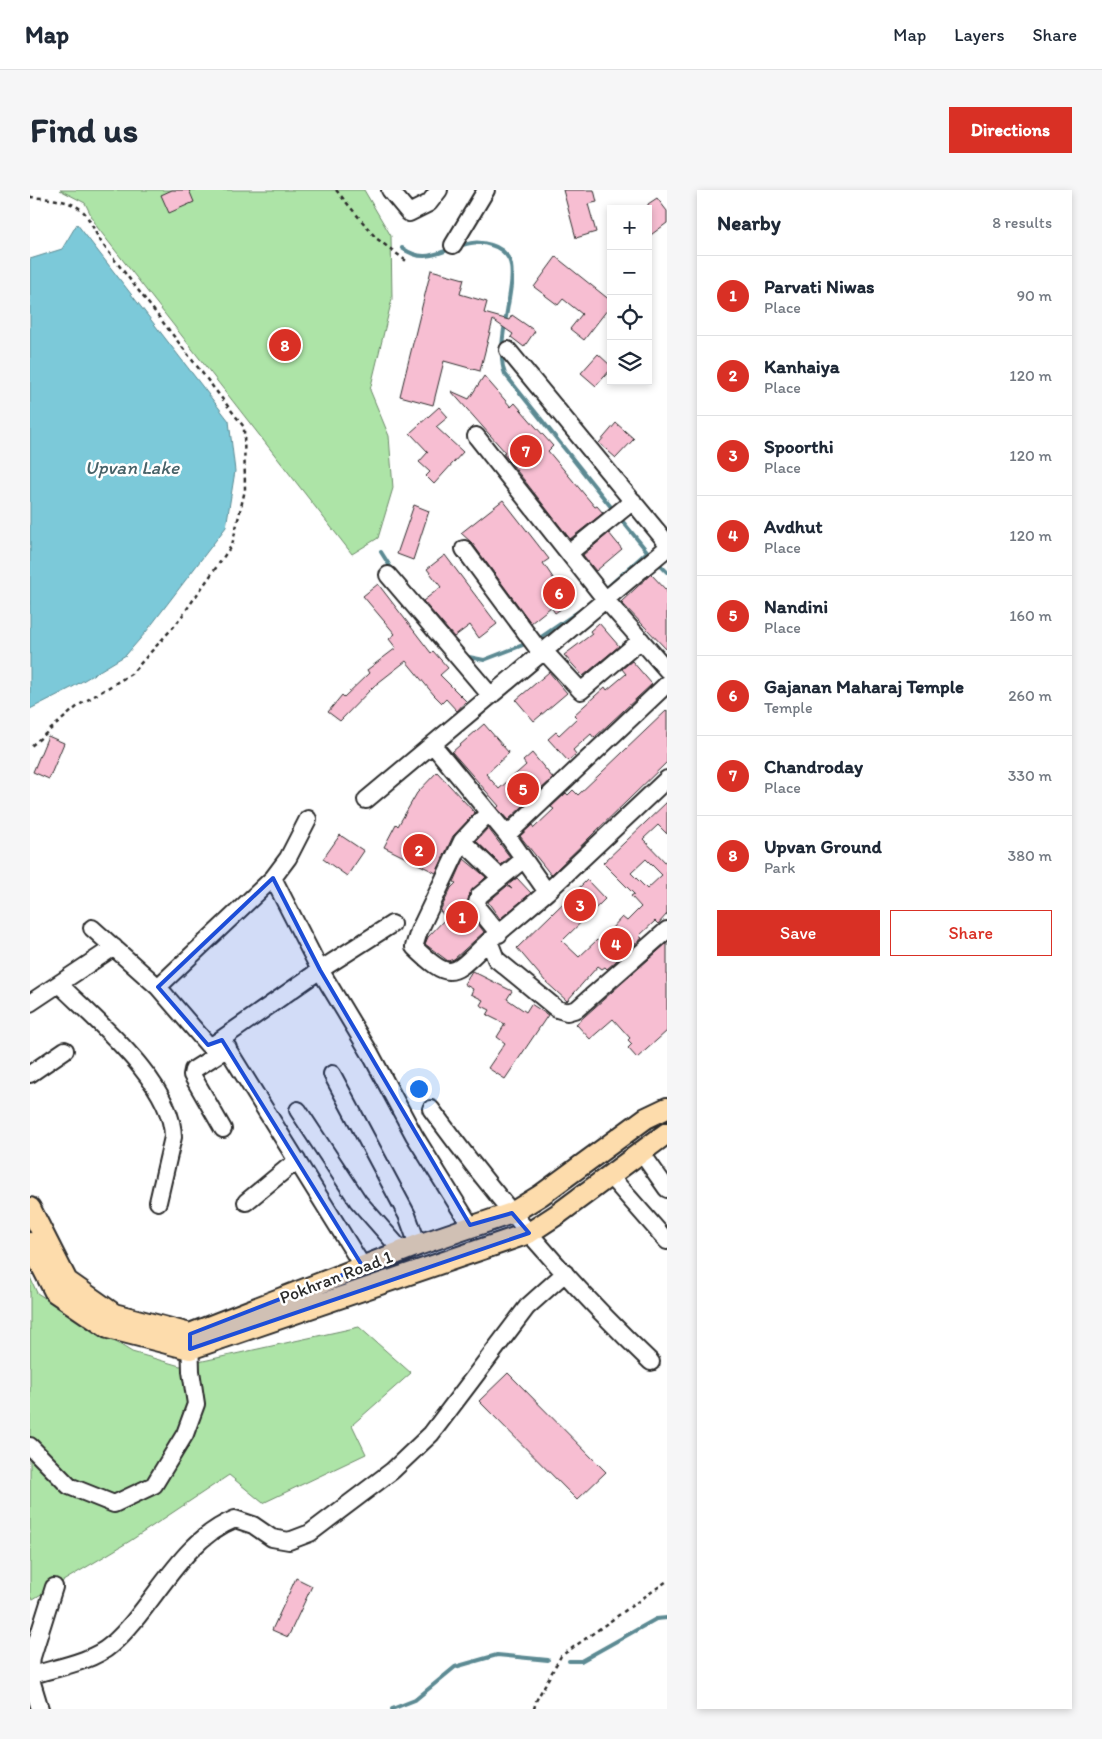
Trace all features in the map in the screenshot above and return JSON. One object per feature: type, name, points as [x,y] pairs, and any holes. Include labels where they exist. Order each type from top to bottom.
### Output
[{"type":"main road","name":"Pokhran Road 1","points":[[190,1341],[410,1248],[470,1225],[512,1213],[541,1195],[646,1118],[667,1108]]},
{"type":"main road","name":"Pokhran Road 1","points":[[190,1341],[529,1233],[558,1214],[667,1133]]},
{"type":"main road","points":[[30,1208],[67,1281],[114,1314],[190,1341]]},
{"type":"main road","points":[[30,1243],[55,1292],[108,1328],[190,1341]]},
{"type":"street","points":[[390,190],[409,213],[429,203],[439,190]]},
{"type":"street","points":[[452,245],[486,190]]},
{"type":"street","points":[[508,350],[667,543]]},
{"type":"street","points":[[476,436],[605,600],[665,665]]},
{"type":"street","points":[[569,553],[633,502]]},
{"type":"street","points":[[366,800],[667,548]]},
{"type":"street","points":[[464,549],[543,652],[581,691],[641,640]]},
{"type":"street","points":[[388,575],[491,696]]},
{"type":"street","points":[[507,835],[667,684]]},
{"type":"street","points":[[433,745],[507,835],[547,892]]},
{"type":"street","points":[[488,813],[462,841],[419,931],[414,947],[434,966],[447,973],[455,972],[547,892],[667,779]]},
{"type":"street","points":[[158,987],[274,878],[288,858],[308,819]]},
{"type":"street","points":[[462,841],[501,878]]},
{"type":"street","points":[[524,859],[479,896],[476,906],[494,938],[496,960],[557,1009],[567,1012],[577,1009],[667,930]]},
{"type":"street","points":[[274,878],[320,970],[370,1053],[414,1135],[470,1225]]},
{"type":"street","points":[[223,1128],[192,1075],[193,1070],[320,970],[392,924]]},
{"type":"street","points":[[92,928],[158,987],[208,1045],[225,1044]]},
{"type":"street","points":[[30,1003],[114,947]]},
{"type":"street","points":[[59,984],[134,1058],[152,1082],[167,1110],[173,1128],[173,1137],[158,1202]]},
{"type":"street","points":[[225,1044],[363,1267]]},
{"type":"street","points":[[30,1074],[64,1050]]},
{"type":"street","points":[[332,1074],[407,1215],[410,1248]]},
{"type":"street","points":[[431,1108],[470,1163],[529,1233],[564,1273],[651,1362]]},
{"type":"street","points":[[298,1110],[358,1201],[410,1248]]},
{"type":"street","points":[[641,1152],[667,1189]]},
{"type":"street","points":[[246,1202],[297,1160]]},
{"type":"street","points":[[610,1176],[667,1241]]},
{"type":"street","points":[[30,1676],[95,1656],[111,1646],[128,1629],[170,1573],[220,1525],[236,1519],[253,1525],[272,1538],[289,1541],[310,1533],[392,1471],[431,1434],[527,1307],[564,1273]]},
{"type":"street","points":[[30,1446],[69,1486],[114,1504],[154,1486],[184,1434],[196,1404],[190,1341]]},
{"type":"street","points":[[40,1709],[30,1676],[32,1657],[54,1587]]},
{"type":"path","points":[[336,190],[376,238],[409,263]]},
{"type":"path","points":[[30,197],[74,204],[88,216],[94,233],[244,428],[245,490],[232,545],[177,622],[132,674],[79,705],[30,747]]},
{"type":"path","points":[[534,1709],[536,1701],[561,1656],[667,1582]]},
{"type":"highlighted area","points":[[273,878],[320,970],[470,1225],[512,1213],[529,1233],[190,1349],[190,1334],[363,1267],[222,1040],[208,1045],[158,987]]},
{"type":"green space","points":[[60,190],[364,190],[391,236],[392,299],[370,390],[389,436],[393,488],[378,538],[352,554],[97,227],[85,203]]},
{"type":"green space","points":[[30,1277],[37,1293],[132,1352],[180,1366],[359,1327],[411,1373],[352,1425],[366,1454],[263,1503],[229,1475],[130,1541],[33,1599],[30,1597]]},
{"type":"water","name":"Upvan Lake","points":[[77,224],[229,421],[235,471],[226,527],[146,632],[126,655],[71,688],[30,709],[30,259],[62,249]]},
{"type":"building","points":[[172,190],[189,190],[194,202],[169,213],[161,195]]},
{"type":"building","points":[[563,190],[594,190],[597,202],[588,204],[596,232],[576,238]]},
{"type":"building","points":[[657,198],[667,211],[667,223],[652,234],[652,205],[648,204]]},
{"type":"building","points":[[556,257],[607,298],[607,310],[584,340],[570,329],[582,314],[563,299],[558,305],[534,287]]},
{"type":"building","points":[[431,270],[464,279],[460,294],[487,302],[484,313],[509,320],[512,315],[535,331],[524,347],[511,337],[513,334],[493,320],[480,371],[444,361],[433,405],[400,396]]},
{"type":"building","points":[[598,354],[607,362],[607,374],[596,386],[581,373]]},
{"type":"building","points":[[484,376],[511,407],[515,403],[553,446],[548,451],[595,507],[597,506],[603,513],[570,539],[503,453],[505,452],[451,391],[469,399]]},
{"type":"building","points":[[439,407],[448,417],[436,427],[463,452],[434,484],[426,476],[430,472],[419,462],[428,452],[410,433]]},
{"type":"building","points":[[616,423],[634,439],[616,458],[599,443]]},
{"type":"building","points":[[503,500],[549,559],[543,563],[570,603],[555,613],[551,607],[531,623],[472,543],[461,533]]},
{"type":"building","points":[[414,505],[429,511],[413,560],[397,554]]},
{"type":"building","points":[[609,533],[622,549],[596,571],[583,555]]},
{"type":"building","points":[[445,555],[497,624],[479,638],[470,625],[454,637],[423,601],[441,587],[427,569]]},
{"type":"building","points":[[651,574],[667,591],[667,650],[621,602]]},
{"type":"building","points":[[378,584],[431,653],[433,651],[448,668],[440,675],[466,701],[457,711],[446,699],[442,703],[406,661],[374,686],[340,721],[328,712],[342,695],[344,697],[369,673],[367,670],[396,648],[389,639],[395,634],[363,596]]},
{"type":"building","points":[[599,623],[619,646],[583,676],[564,655],[592,634],[590,631]]},
{"type":"building","points":[[632,661],[652,684],[594,738],[591,734],[573,750],[576,754],[568,761],[548,739],[556,732],[559,735],[577,718],[574,715],[605,687],[607,690],[626,674],[622,669]]},
{"type":"building","points":[[549,672],[567,693],[534,721],[516,700]]},
{"type":"building","points":[[667,710],[667,762],[551,875],[520,836],[532,825],[534,828],[554,809],[551,807],[566,793],[568,795],[573,790],[578,795]]},
{"type":"building","points":[[484,724],[509,753],[486,774],[499,789],[526,765],[523,761],[532,753],[553,778],[508,820],[497,808],[499,806],[452,752]]},
{"type":"building","points":[[48,736],[64,743],[49,779],[33,772]]},
{"type":"building","points":[[437,772],[475,813],[453,836],[436,873],[384,847],[396,824],[398,826],[417,793]]},
{"type":"building","points":[[667,802],[667,834],[658,825],[643,839],[667,864],[667,914],[658,924],[655,921],[639,936],[642,938],[607,969],[605,967],[602,969],[598,966],[567,1001],[545,981],[517,948],[587,880],[605,899],[562,941],[579,957],[597,940],[599,942],[622,917],[627,921],[641,907],[631,896],[634,894],[603,863]],"holes":[[[646,859],[662,875],[647,889],[631,873]]]},
{"type":"building","points":[[488,828],[510,857],[501,865],[476,841]]},
{"type":"building","points":[[340,835],[364,851],[347,876],[323,859]]},
{"type":"building","points":[[464,859],[486,877],[470,893],[466,908],[484,932],[454,959],[448,961],[425,944],[428,937],[446,918],[440,911],[451,888],[456,883],[454,882]]},
{"type":"building","points":[[517,878],[531,893],[500,919],[488,902],[507,886],[512,889],[508,885]]},
{"type":"building","points":[[667,943],[667,1031],[637,1058],[628,1048],[632,1044],[628,1040],[630,1038],[613,1019],[590,1039],[576,1024]]},
{"type":"building","points":[[472,971],[512,991],[507,999],[526,1012],[531,1004],[548,1015],[505,1079],[488,1068],[505,1043],[497,1037],[505,1024],[487,1015],[490,1010],[480,1005],[483,1000],[471,994],[473,989],[464,984]]},
{"type":"building","points":[[508,1373],[606,1472],[577,1500],[479,1401]]},
{"type":"building","points":[[296,1578],[312,1586],[288,1637],[272,1630]]},
{"type":"waterway","points":[[458,247],[474,243],[487,244],[499,248],[509,259],[511,282],[502,346],[502,361],[505,374],[615,512]]},
{"type":"waterway","points":[[402,248],[421,256],[438,254],[451,249]]},
{"type":"waterway","points":[[619,517],[651,556]]},
{"type":"waterway","points":[[381,552],[393,571]]},
{"type":"waterway","points":[[609,586],[647,552]]},
{"type":"waterway","points":[[656,561],[667,572]]},
{"type":"waterway","points":[[537,640],[581,610]]},
{"type":"waterway","points":[[464,656],[484,660],[528,643]]},
{"type":"waterway","points":[[569,1661],[581,1661],[656,1619],[667,1618]]},
{"type":"waterway","points":[[392,1709],[415,1700],[455,1667],[497,1655],[548,1660]]},
{"type":"place","name":"Upvan Ground","points":[[285,345]]},
{"type":"place","name":"Chandroday","points":[[526,451]]},
{"type":"place","name":"Gajanan Maharaj Temple","points":[[559,593]]},
{"type":"place","name":"Nandini","points":[[523,789]]},
{"type":"place","name":"Kanhaiya","points":[[419,850]]},
{"type":"place","name":"Spoorthi","points":[[580,905]]},
{"type":"place","name":"Parvati Niwas","points":[[462,917]]},
{"type":"place","name":"Avdhut","points":[[616,944]]}]
